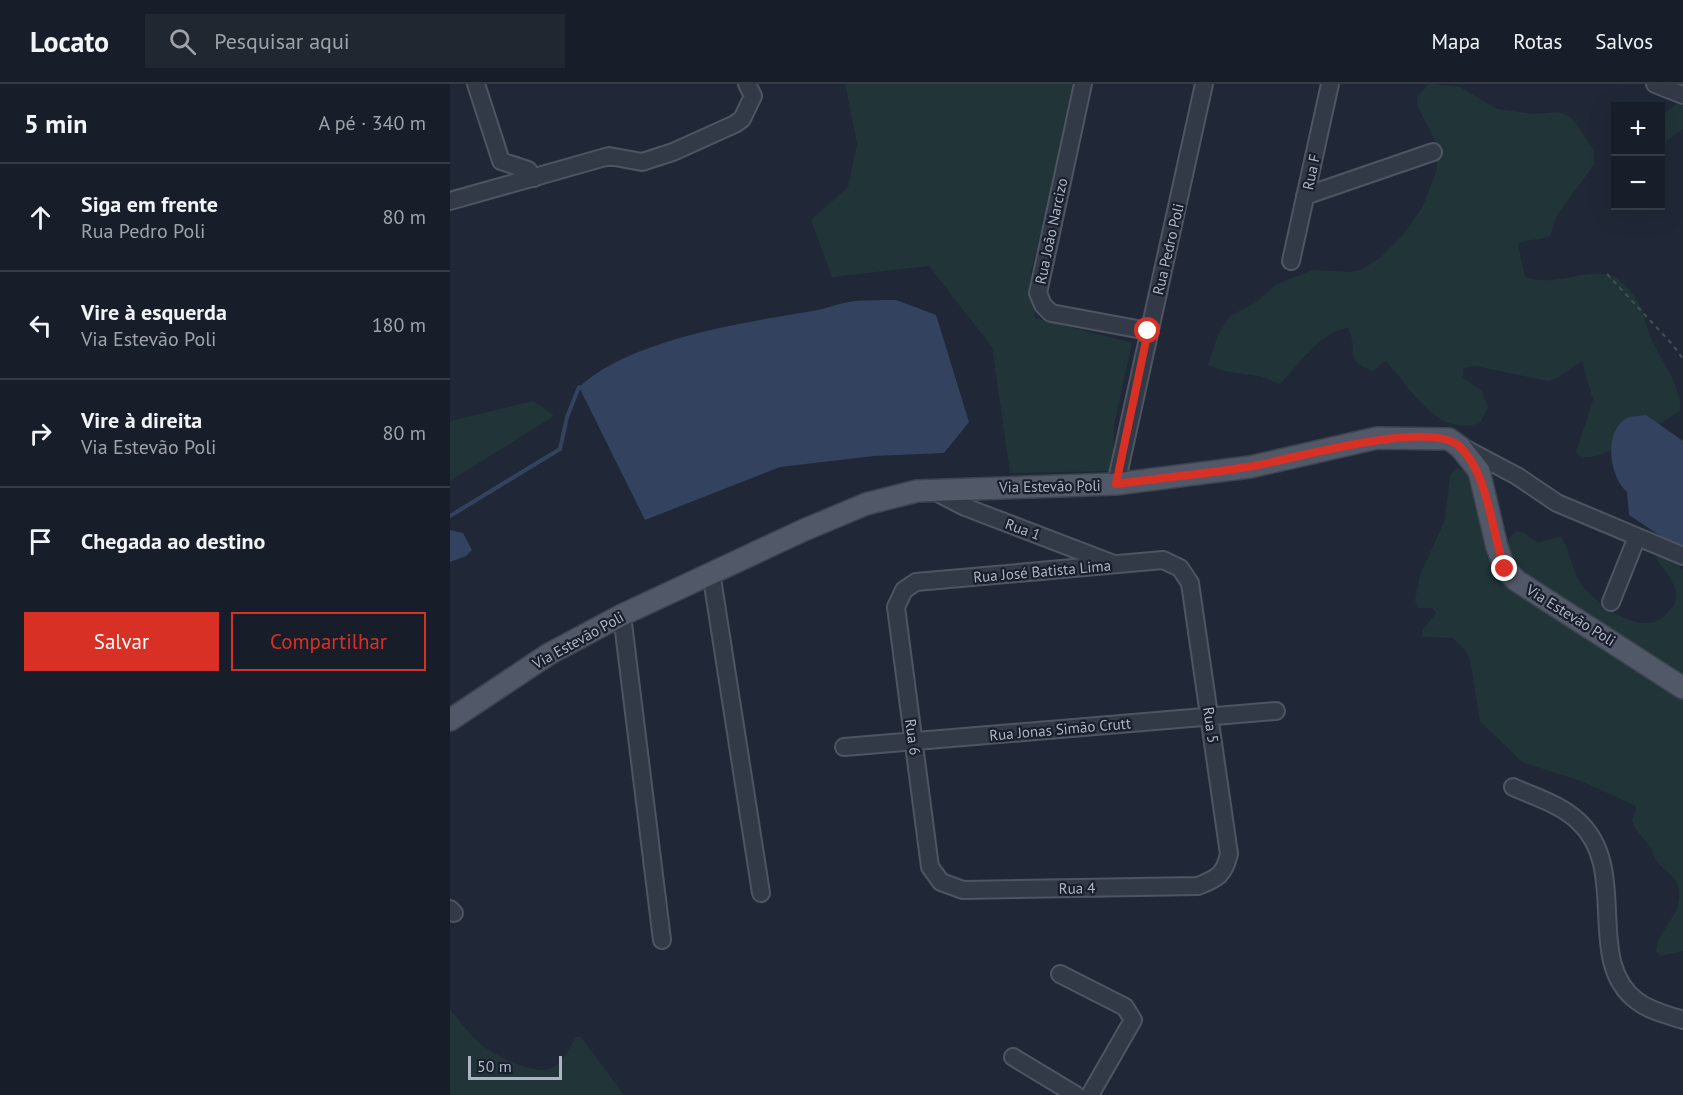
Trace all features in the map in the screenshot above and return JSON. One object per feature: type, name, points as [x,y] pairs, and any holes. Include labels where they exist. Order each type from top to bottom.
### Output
[{"type":"main road","name":"Via Estevão Poli","points":[[450,720],[549,654],[622,615],[711,572],[866,504],[917,491],[1116,484],[1250,467],[1377,438],[1449,439],[1460,447],[1479,471],[1497,547],[1505,569],[1516,581],[1683,688]]},
{"type":"street","points":[[476,84],[501,161],[528,170],[534,178]]},
{"type":"street","points":[[450,201],[609,156],[642,162],[673,152],[742,119],[753,96],[747,84]]},
{"type":"street","name":"Rua João Narcizo","points":[[1083,84],[1038,293],[1043,305],[1051,313],[1148,331]]},
{"type":"street","name":"Rua Pedro Poli","points":[[1116,484],[1204,84]]},
{"type":"street","name":"Rua F","points":[[1291,261],[1330,84]]},
{"type":"street","points":[[1655,84],[1683,95]]},
{"type":"street","points":[[1305,196],[1433,152]]},
{"type":"street","points":[[1460,447],[1517,476],[1557,503],[1683,555]]},
{"type":"street","name":"Rua 1","points":[[932,490],[965,507],[1115,565]]},
{"type":"street","points":[[1611,602],[1637,537]]},
{"type":"street","points":[[1054,572],[1072,547]]},
{"type":"street","name":"Rua José Batista Lima","points":[[904,590],[916,582],[1054,572],[1163,560],[1180,568]]},
{"type":"street","name":"Rua 5","points":[[1180,568],[1190,583],[1229,854],[1225,870],[1213,880]]},
{"type":"street","points":[[711,572],[760,893]]},
{"type":"street","name":"Rua 6","points":[[904,590],[896,607],[930,867],[941,882]]},
{"type":"street","points":[[622,615],[662,940]]},
{"type":"street","name":"Rua Jonas Simão Crutt","points":[[844,747],[1276,711]]},
{"type":"street","points":[[1513,787],[1562,809],[1586,829],[1597,847],[1604,866],[1612,963],[1618,980],[1630,995],[1645,1006],[1683,1020]]},
{"type":"street","name":"Rua 4","points":[[941,882],[963,890],[1198,886],[1213,880]]},
{"type":"street","points":[[1060,974],[1125,1007],[1133,1020],[1090,1095]]},
{"type":"street","points":[[1013,1057],[1076,1095]]},
{"type":"path","points":[[1607,274],[1683,359]]},
{"type":"green space","points":[[845,84],[1077,84],[1031,272],[1035,318],[1132,343],[1114,425],[1113,471],[1010,473],[992,347],[929,266],[832,277],[811,220],[848,187],[857,144]]},
{"type":"green space","points":[[1429,84],[1460,87],[1497,109],[1533,114],[1558,112],[1569,116],[1576,123],[1594,151],[1594,165],[1557,215],[1550,236],[1518,244],[1525,277],[1548,280],[1602,274],[1612,276],[1623,283],[1640,306],[1650,336],[1678,393],[1680,411],[1626,444],[1595,456],[1583,457],[1576,452],[1593,400],[1582,361],[1559,377],[1548,381],[1475,366],[1463,368],[1463,377],[1482,391],[1488,408],[1480,423],[1465,426],[1451,423],[1427,409],[1387,362],[1383,362],[1373,371],[1357,362],[1354,358],[1348,328],[1328,335],[1319,342],[1280,384],[1259,376],[1224,371],[1208,365],[1218,335],[1230,316],[1257,302],[1277,284],[1313,270],[1348,272],[1360,270],[1380,258],[1403,235],[1422,208],[1437,169],[1436,142],[1418,108],[1417,97]]},
{"type":"green space","points":[[1683,99],[1683,129],[1665,142],[1665,113]]},
{"type":"green space","points":[[534,401],[554,416],[450,481],[450,421]]},
{"type":"green space","points":[[1456,468],[1473,471],[1507,564],[1507,542],[1515,531],[1523,532],[1538,543],[1561,536],[1581,584],[1604,606],[1626,619],[1638,623],[1650,623],[1660,619],[1674,604],[1675,590],[1656,558],[1658,556],[1677,563],[1683,571],[1683,951],[1661,956],[1656,951],[1660,937],[1676,911],[1679,890],[1673,877],[1657,861],[1635,828],[1632,820],[1636,806],[1581,781],[1522,762],[1480,721],[1470,659],[1463,647],[1452,638],[1422,637],[1422,630],[1436,613],[1432,608],[1419,608],[1415,601],[1420,575],[1445,520],[1450,476]]},
{"type":"green space","points":[[450,1010],[484,1047],[526,1067],[546,1070],[554,1067],[564,1057],[576,1037],[581,1037],[624,1095],[450,1095]]},
{"type":"water","points":[[896,300],[936,315],[969,422],[944,453],[874,456],[780,467],[645,520],[579,387],[600,371],[626,357],[686,336],[849,302]]},
{"type":"water","points":[[1646,415],[1683,441],[1683,545],[1671,543],[1629,515],[1627,492],[1616,476],[1611,454],[1614,433],[1619,424],[1627,418]]},
{"type":"water","points":[[450,530],[463,533],[472,550],[466,556],[450,562]]},
{"type":"waterway","points":[[450,516],[560,449],[567,417],[579,387]]},
{"type":"route","points":[[1148,331],[1116,484],[1250,467],[1377,438],[1449,439],[1460,447],[1479,471],[1497,547],[1505,569]]}]
